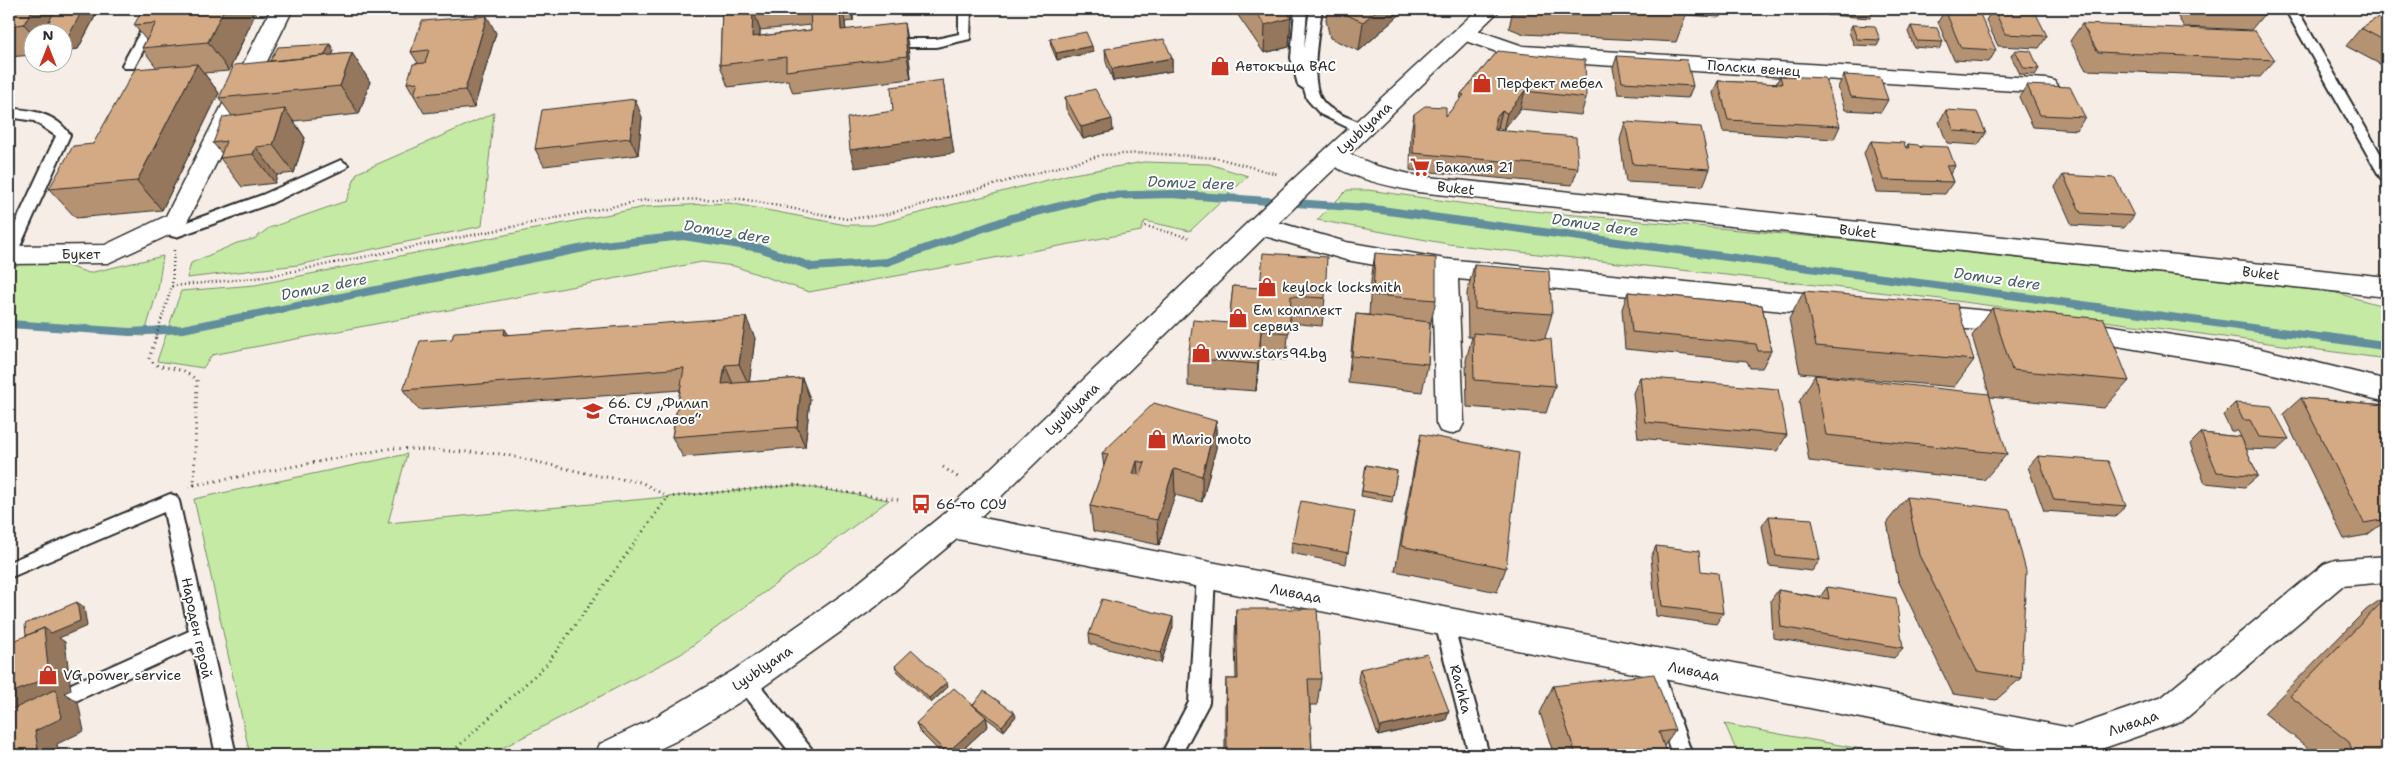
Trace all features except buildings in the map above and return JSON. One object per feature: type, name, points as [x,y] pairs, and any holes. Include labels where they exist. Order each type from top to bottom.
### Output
[{"type":"street","points":[[176,227],[282,9]]},
{"type":"street","name":"Lyublyana","points":[[612,755],[664,730],[745,681],[863,598],[952,525],[1301,186],[1490,9]]},
{"type":"street","name":"Полски венец","points":[[1465,33],[1520,53],[2048,86]]},
{"type":"street","name":"Buket","points":[[1334,155],[1370,173],[1418,184],[2387,287]]},
{"type":"street","points":[[1265,221],[1346,252],[1445,268],[1860,309]]},
{"type":"street","name":"Букет","points":[[9,254],[108,254],[176,227]]},
{"type":"street","points":[[1445,268],[1450,423]]},
{"type":"street","points":[[1900,312],[2088,331],[2257,359],[2387,391]]},
{"type":"street","name":"Ливада","points":[[952,525],[1444,623],[2071,744],[2172,710],[2335,573],[2387,569]]},
{"type":"lane","points":[[129,65],[155,16],[169,9]]},
{"type":"lane","points":[[877,43],[936,43],[965,36],[965,9]]},
{"type":"lane","points":[[1300,9],[1298,48],[1300,76],[1320,107],[1362,129]]},
{"type":"lane","points":[[1310,94],[1310,48],[1316,9]]},
{"type":"lane","points":[[2291,9],[2387,177]]},
{"type":"lane","points":[[9,113],[28,114],[52,123],[63,135],[9,254]]},
{"type":"lane","points":[[176,227],[267,198],[341,165]]},
{"type":"lane","points":[[9,570],[170,501]]},
{"type":"lane","name":"Народен герой","points":[[170,501],[226,755]]},
{"type":"lane","points":[[1171,755],[1199,703],[1206,576]]},
{"type":"lane","name":"Rachka","points":[[1444,623],[1479,755]]},
{"type":"lane","points":[[9,722],[199,636]]},
{"type":"lane","points":[[1651,663],[1682,755]]},
{"type":"lane","points":[[745,681],[804,755]]},
{"type":"path","points":[[172,286],[265,277],[645,200],[742,199],[847,219],[884,215],[1102,154],[1146,153],[1217,158],[1301,186]]},
{"type":"path","points":[[1145,226],[1191,238]]},
{"type":"path","points":[[176,227],[172,286],[149,359],[156,365],[184,371],[197,380],[194,485]]},
{"type":"path","points":[[170,501],[194,485],[392,448],[502,454],[600,476],[641,482],[668,497],[796,485],[899,500]]},
{"type":"path","points":[[943,467],[959,478]]},
{"type":"path","points":[[449,755],[547,664],[668,497]]},
{"type":"green space","points":[[494,113],[482,226],[298,265],[187,278],[191,263],[237,243],[254,239],[269,228],[346,201],[357,173]]},
{"type":"green space","points":[[1144,162],[1209,164],[1248,176],[1190,231],[1145,221],[1141,231],[809,292],[734,266],[702,262],[212,355],[203,368],[157,361],[181,291],[255,285],[645,207],[729,203],[846,225],[873,225],[1067,175]]},
{"type":"green space","points":[[1347,190],[1368,190],[1488,207],[1838,239],[2333,292],[2387,307],[2387,359],[1941,299],[1448,244],[1317,220]]},
{"type":"green space","points":[[163,256],[158,289],[144,336],[9,324],[9,261],[59,263],[89,273]]},
{"type":"green space","points":[[407,454],[388,523],[795,485],[889,500],[681,654],[489,755],[250,755],[194,499]]},
{"type":"green space","points":[[1725,724],[1894,755],[1738,755]]},
{"type":"waterway","name":"Domuz dere","points":[[9,324],[130,332],[183,329],[594,246],[683,236],[760,248],[812,267],[887,262],[1012,218],[1101,196],[1171,194],[1366,208],[2333,339]]},
{"type":"waterway","name":"Domuz dere","points":[[2324,337],[2387,346]]},
{"type":"place","name":"Автокъща ВАС","points":[[1220,66]]},
{"type":"place","name":"Перфект мебел","points":[[1482,83]]},
{"type":"place","name":"Бакалия 21","points":[[1420,167]]},
{"type":"place","name":"keylock locksmith","points":[[1267,287]]},
{"type":"place","name":"Ем комплект сервиз","points":[[1238,318]]},
{"type":"place","name":"www.stars94.bg","points":[[1201,353]]},
{"type":"place","name":"66. СУ „Филип Станиславов“","points":[[593,411]]},
{"type":"place","name":"Mario moto","points":[[1157,439]]},
{"type":"place","name":"66-то СОУ","points":[[921,504]]},
{"type":"place","name":"VG power service","points":[[48,675]]}]
